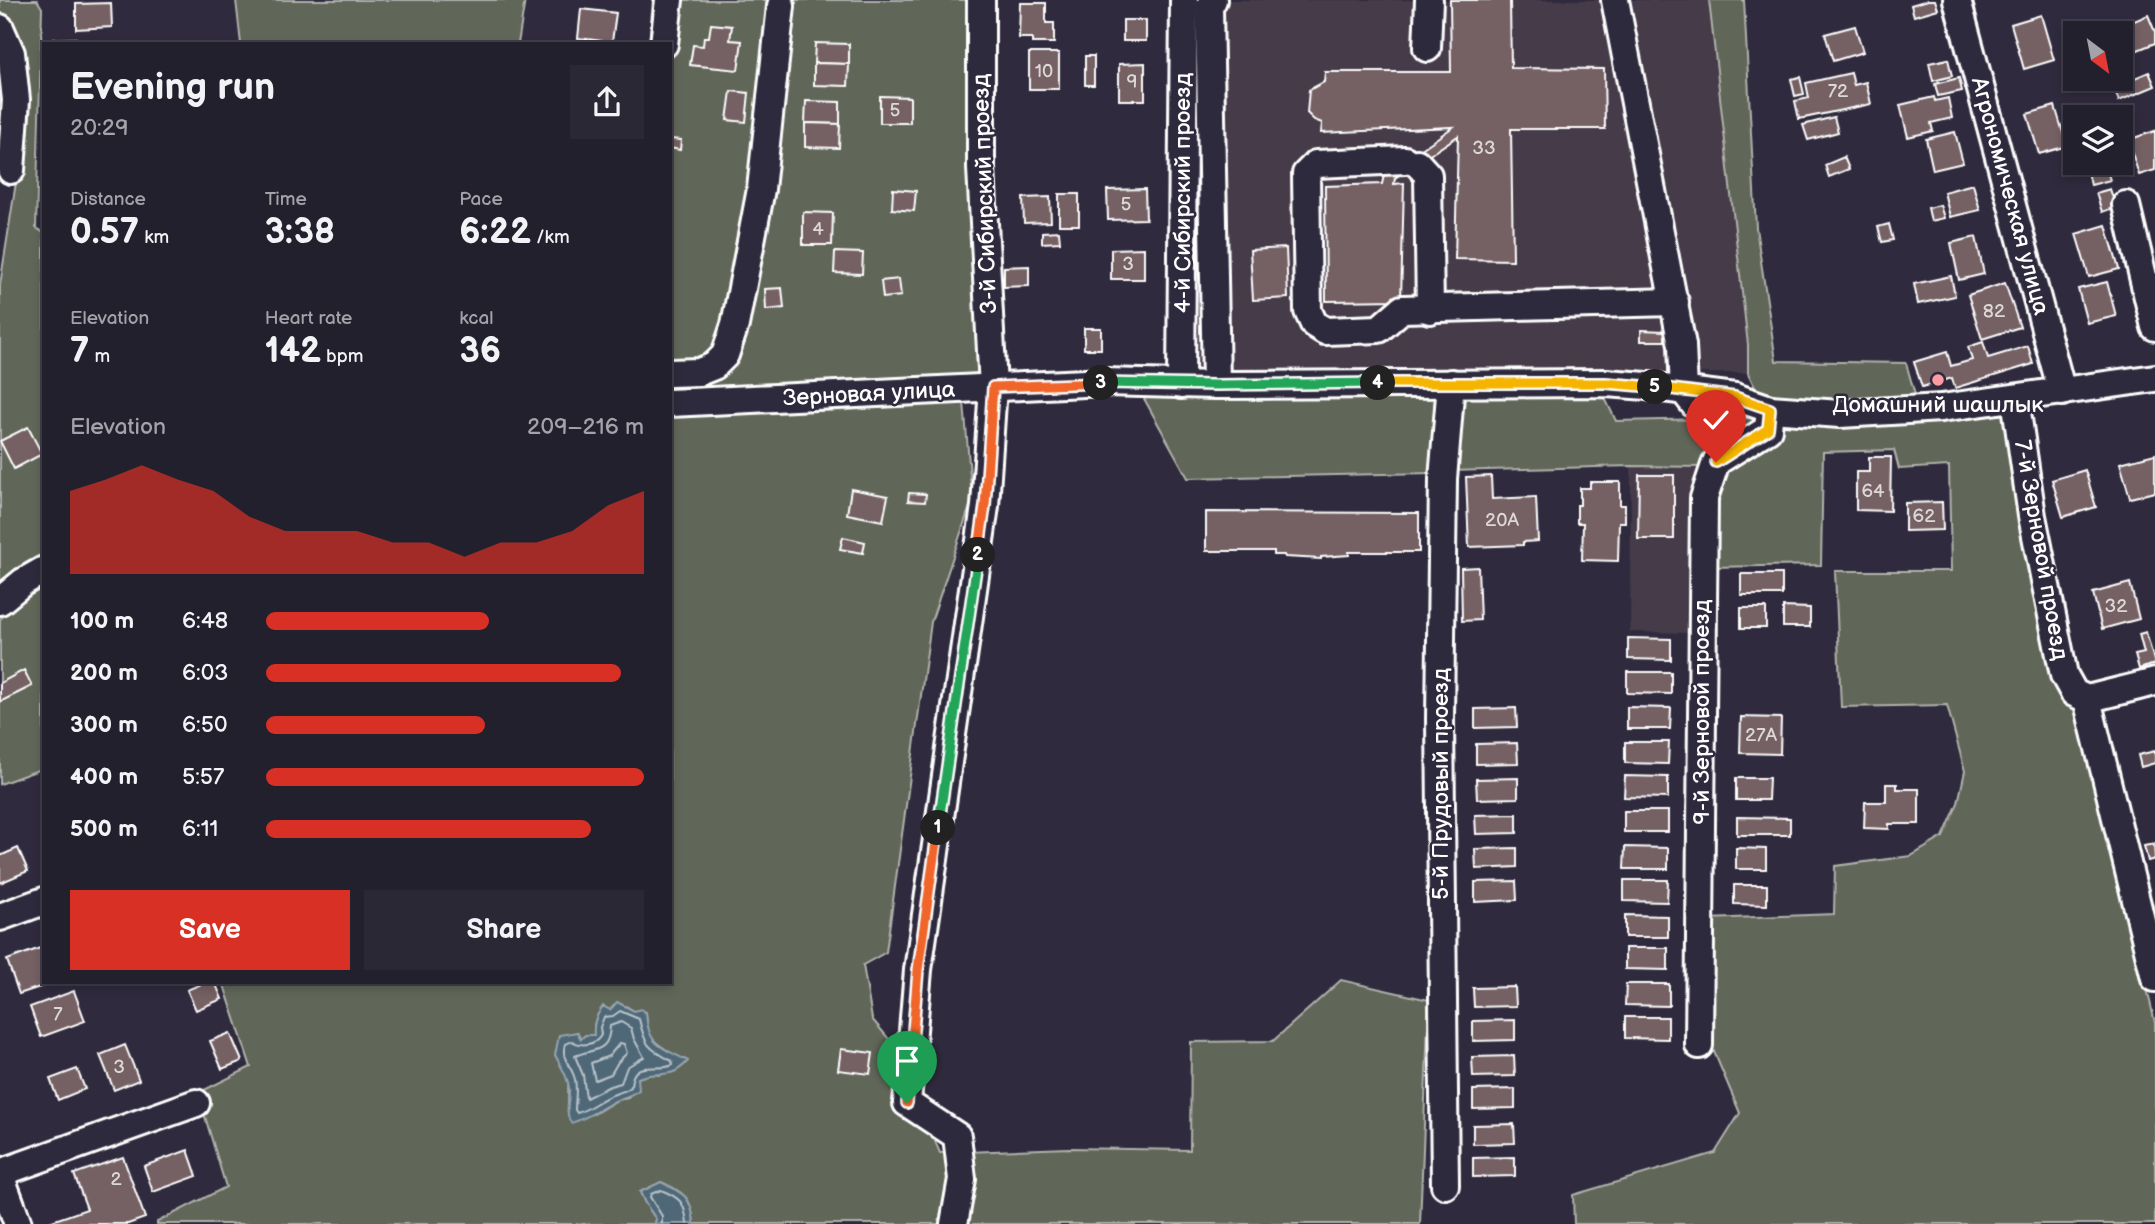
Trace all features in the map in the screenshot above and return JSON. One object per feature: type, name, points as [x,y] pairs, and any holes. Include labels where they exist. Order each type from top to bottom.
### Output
[{"type":"street","points":[[664,42],[669,0]]},
{"type":"street","name":"3-й Сибирский проезд","points":[[954,1224],[962,1179],[957,1136],[907,1103],[918,970],[985,506],[993,387],[981,168],[981,0]]},
{"type":"street","name":"4-й Сибирский проезд","points":[[1181,385],[1184,0]]},
{"type":"street","points":[[1213,0],[1209,7],[1216,385]]},
{"type":"street","points":[[1427,48],[1429,0]]},
{"type":"street","points":[[1615,0],[1675,302],[1682,345],[1684,391]]},
{"type":"street","name":"Агрономическая улица","points":[[1957,0],[2062,392]]},
{"type":"street","points":[[672,373],[699,372],[714,366],[724,355],[735,326],[761,189],[781,6]]},
{"type":"street","points":[[0,28],[11,53],[16,100],[11,170]]},
{"type":"street","points":[[1430,310],[1428,175],[1411,161],[1316,164],[1306,174],[1308,311],[1314,324],[1325,331],[1379,328],[1402,309],[1430,310],[1675,302]]},
{"type":"street","points":[[2126,205],[2155,327]]},
{"type":"street","name":"Зерновая улица","points":[[672,403],[1105,382],[1181,385],[1605,383],[1735,397],[1770,409],[1840,414],[1941,408],[2155,379]]},
{"type":"street","name":"5-й Прудовый проезд","points":[[1445,1185],[1440,719],[1443,479],[1451,383]]},
{"type":"street","name":"7-й Зерновой проезд","points":[[2015,398],[2032,516],[2064,675],[2074,692],[2087,699],[2155,978]]},
{"type":"street","name":"9-й Зерновой проезд","points":[[1699,1045],[1703,498],[1716,462],[1768,429],[1770,409]]},
{"type":"street","points":[[0,601],[23,582],[42,571]]},
{"type":"street","points":[[2087,699],[2155,682]]},
{"type":"street","points":[[0,917],[42,902]]},
{"type":"street","points":[[18,1224],[0,1174],[196,1103]]},
{"type":"shaded area","points":[[1189,0],[1709,0],[1748,345],[1748,373],[1197,376],[1190,372]]},
{"type":"shaded area","points":[[1631,466],[1703,467],[1694,496],[1688,633],[1630,632]]},
{"type":"green space","points":[[0,0],[37,0],[42,8],[36,228],[42,232],[42,559],[0,588],[0,285],[17,176],[9,103],[0,102]]},
{"type":"green space","points":[[236,0],[525,0],[518,42],[241,42]]},
{"type":"green space","points":[[653,0],[990,0],[982,367],[977,376],[672,394],[672,42],[649,42]]},
{"type":"green space","points":[[1709,0],[1744,0],[1756,228],[1776,361],[1906,363],[1917,402],[1839,408],[1761,400],[1748,373],[1748,345]]},
{"type":"green space","points":[[1603,394],[1616,421],[1756,418],[1761,421],[1703,467],[1631,466],[1188,478],[1142,395]]},
{"type":"green space","points":[[964,402],[972,500],[931,622],[886,952],[863,965],[872,1019],[894,1045],[940,1153],[1069,1148],[1190,1150],[1191,1042],[1273,1041],[1341,980],[1429,1000],[1420,1224],[694,1224],[689,1202],[676,1189],[661,1182],[640,1192],[656,1219],[655,1224],[157,1224],[226,1187],[198,1093],[251,1067],[224,984],[672,984],[672,415],[846,410]],"holes":[[[626,1006],[634,1011],[646,1012],[650,1035],[667,1050],[661,1075],[649,1074],[638,1078],[628,1098],[617,1100],[594,1114],[568,1106],[569,1035],[577,1032],[581,1039],[595,1035],[595,1020],[603,1007],[610,1010]]]},
{"type":"green space","points":[[1997,411],[2006,417],[2081,704],[2155,1023],[2155,1224],[1574,1224],[1573,1195],[1715,1153],[1740,1113],[1712,1047],[1708,919],[1834,914],[1835,866],[1911,856],[1943,837],[1958,803],[1965,771],[1947,705],[1841,707],[1835,571],[1951,571],[1949,466],[1899,469],[1894,450],[1823,452],[1821,565],[1711,567],[1709,498],[1723,469],[1789,421]]},
{"type":"green space","points":[[42,587],[42,769],[0,784],[0,619]]},
{"type":"water","points":[[617,1002],[634,1011],[641,1009],[646,1013],[653,1039],[663,1048],[688,1061],[670,1073],[638,1078],[639,1090],[571,1123],[568,1084],[555,1055],[559,1035],[577,1032],[581,1039],[585,1035],[594,1035],[598,1013],[603,1006],[610,1010]]},
{"type":"water","points":[[661,1182],[676,1189],[689,1202],[694,1224],[655,1224],[656,1219],[640,1192]]},
{"type":"building","points":[[1450,0],[1510,0],[1511,68],[1604,69],[1605,129],[1511,129],[1513,260],[1455,259],[1458,136],[1395,178],[1394,184],[1404,183],[1401,300],[1326,301],[1325,186],[1382,184],[1384,175],[1453,127],[1321,133],[1322,123],[1307,113],[1309,90],[1324,82],[1325,72],[1451,72]]},
{"type":"building","points":[[1935,0],[1938,9],[1914,16],[1911,5]]},
{"type":"building","points":[[111,3],[112,27],[76,29],[76,4]]},
{"type":"building","points":[[1020,3],[1046,3],[1046,23],[1054,23],[1054,43],[1032,43],[1032,38],[1019,38]]},
{"type":"building","points":[[581,9],[616,13],[612,42],[578,38]]},
{"type":"building","points":[[2041,15],[2054,60],[2024,69],[2011,24]]},
{"type":"building","points":[[2148,15],[2155,32],[2155,43],[2133,52],[2133,21]]},
{"type":"building","points":[[1123,20],[1146,20],[1146,41],[1123,41]]},
{"type":"building","points":[[711,24],[732,26],[730,40],[742,41],[738,70],[690,65],[693,45],[703,46],[704,37],[709,37]]},
{"type":"building","points":[[1855,26],[1863,52],[1833,61],[1825,34]]},
{"type":"building","points":[[76,38],[76,42],[53,42],[53,39]]},
{"type":"building","points":[[815,43],[849,44],[849,64],[814,63]]},
{"type":"building","points":[[1029,53],[1059,53],[1059,89],[1029,89]]},
{"type":"building","points":[[1085,56],[1094,56],[1094,85],[1085,85]]},
{"type":"building","points":[[1948,59],[1952,76],[1933,81],[1929,63]]},
{"type":"building","points":[[814,63],[849,64],[848,86],[814,85]]},
{"type":"building","points":[[1145,63],[1145,100],[1119,100],[1119,64]]},
{"type":"building","points":[[2149,72],[2155,86],[2119,101],[2115,91],[2133,91],[2133,79]]},
{"type":"building","points":[[1851,73],[1854,85],[1866,82],[1871,104],[1799,119],[1795,101],[1809,98],[1806,83]]},
{"type":"building","points":[[1800,77],[1804,94],[1795,96],[1791,79]]},
{"type":"building","points":[[1959,78],[1962,91],[1938,96],[1935,84]]},
{"type":"building","points":[[731,91],[749,93],[746,122],[727,120]]},
{"type":"building","points":[[880,96],[910,97],[910,123],[880,123]]},
{"type":"building","points":[[1934,97],[1935,101],[1948,98],[1952,118],[1931,123],[1933,131],[1908,137],[1900,105]]},
{"type":"building","points":[[806,101],[840,102],[840,124],[805,123]]},
{"type":"building","points":[[2055,106],[2063,133],[2063,147],[2039,154],[2027,114]]},
{"type":"building","points":[[1834,117],[1838,132],[1808,140],[1803,125]]},
{"type":"building","points":[[805,123],[840,124],[839,148],[805,147]]},
{"type":"building","points":[[2155,131],[2155,170],[2139,175],[2133,156],[2133,138]]},
{"type":"building","points":[[1955,132],[1963,163],[1933,170],[1926,139]]},
{"type":"building","points":[[672,139],[681,140],[680,150],[672,148]]},
{"type":"building","points":[[1844,157],[1849,169],[1829,177],[1825,165]]},
{"type":"building","points":[[2088,175],[2108,175],[2110,180],[2091,185]]},
{"type":"building","points":[[1973,184],[1980,210],[1950,217],[1944,192]]},
{"type":"building","points":[[893,189],[916,191],[914,211],[892,209]]},
{"type":"building","points":[[1145,189],[1146,219],[1108,220],[1107,190]]},
{"type":"building","points":[[2110,189],[2116,207],[2102,212],[2096,193]]},
{"type":"building","points":[[1059,194],[1079,194],[1079,225],[1059,225]]},
{"type":"building","points":[[1050,197],[1051,222],[1024,223],[1023,198]]},
{"type":"building","points":[[1940,205],[1944,218],[1931,221],[1928,208]]},
{"type":"building","points":[[803,212],[833,213],[832,245],[803,245]]},
{"type":"building","points":[[1889,224],[1893,240],[1882,242],[1878,227]]},
{"type":"building","points":[[2106,225],[2119,269],[2089,277],[2076,234]]},
{"type":"building","points":[[1059,231],[1060,242],[1042,243],[1042,232]]},
{"type":"building","points":[[1976,237],[1984,274],[1959,280],[1951,243]]},
{"type":"building","points":[[1144,248],[1144,279],[1111,279],[1111,249]]},
{"type":"building","points":[[1286,248],[1288,298],[1253,300],[1250,250]]},
{"type":"building","points":[[835,252],[863,253],[862,274],[834,273]]},
{"type":"building","points":[[1029,266],[1029,286],[1004,287],[1004,267]]},
{"type":"building","points":[[1951,276],[1955,296],[1918,304],[1914,284]]},
{"type":"building","points":[[899,279],[901,296],[883,298],[881,281]]},
{"type":"building","points":[[2107,282],[2116,316],[2087,323],[2078,289]]},
{"type":"building","points":[[2005,283],[2020,327],[1982,339],[1968,295]]},
{"type":"building","points":[[782,288],[784,308],[766,310],[765,289]]},
{"type":"building","points":[[1084,328],[1101,328],[1101,349],[1084,349]]},
{"type":"building","points":[[1641,330],[1665,331],[1665,341],[1641,341]]},
{"type":"building","points":[[1983,342],[1988,358],[2028,346],[2033,364],[1955,388],[1952,378],[1922,387],[1914,362],[1947,352],[1951,366],[1972,360],[1968,347]]},
{"type":"building","points":[[28,427],[42,454],[14,469],[0,441]]},
{"type":"building","points":[[2155,454],[2155,492],[2130,498],[2120,463]]},
{"type":"building","points":[[1869,457],[1891,457],[1890,511],[1856,510],[1856,472],[1869,472]]},
{"type":"building","points":[[2085,470],[2096,507],[2063,517],[2052,480]]},
{"type":"building","points":[[1639,475],[1674,475],[1674,539],[1638,539]]},
{"type":"building","points":[[1491,476],[1492,499],[1536,497],[1538,541],[1523,542],[1523,545],[1469,547],[1466,477]]},
{"type":"building","points":[[1590,482],[1620,482],[1620,505],[1625,505],[1625,522],[1619,522],[1618,561],[1582,560],[1583,523],[1577,523],[1577,505],[1580,505],[1580,488],[1590,488]]},
{"type":"building","points":[[851,489],[888,496],[883,521],[847,514]]},
{"type":"building","points":[[909,493],[926,494],[925,502],[908,501]]},
{"type":"building","points":[[1942,502],[1943,530],[1905,531],[1905,503]]},
{"type":"building","points":[[1206,512],[1419,513],[1419,552],[1349,552],[1349,555],[1321,559],[1285,557],[1274,555],[1274,551],[1206,551]]},
{"type":"building","points":[[843,537],[865,542],[863,553],[840,549]]},
{"type":"building","points":[[1478,567],[1480,620],[1462,621],[1461,568]]},
{"type":"building","points":[[1741,574],[1782,574],[1782,595],[1741,595]]},
{"type":"building","points":[[2130,583],[2139,619],[2102,629],[2093,593]]},
{"type":"building","points":[[1783,607],[1810,608],[1810,627],[1783,627]]},
{"type":"building","points":[[1741,608],[1766,608],[1766,628],[1741,628]]},
{"type":"building","points":[[2146,632],[2155,664],[2139,669],[2135,655],[2144,653],[2139,634]]},
{"type":"building","points":[[1628,638],[1671,639],[1671,660],[1628,659]]},
{"type":"building","points":[[24,670],[32,686],[0,702],[0,683]]},
{"type":"building","points":[[1627,672],[1671,672],[1671,694],[1627,693]]},
{"type":"building","points":[[1627,707],[1671,708],[1670,729],[1627,729]]},
{"type":"building","points":[[1516,708],[1517,727],[1475,728],[1475,709]]},
{"type":"building","points":[[1741,717],[1781,718],[1780,754],[1740,753]]},
{"type":"building","points":[[1625,742],[1669,742],[1668,764],[1625,763]]},
{"type":"building","points":[[1517,743],[1518,763],[1476,764],[1476,744]]},
{"type":"building","points":[[2155,751],[2155,763],[2141,767],[2138,755]]},
{"type":"building","points":[[1625,776],[1668,777],[1668,798],[1624,797]]},
{"type":"building","points":[[1518,778],[1518,798],[1477,799],[1476,779]]},
{"type":"building","points":[[1736,778],[1769,778],[1768,800],[1736,800]]},
{"type":"building","points":[[1886,784],[1897,784],[1897,789],[1919,789],[1919,824],[1889,824],[1889,829],[1864,828],[1865,802],[1886,802]]},
{"type":"building","points":[[1624,811],[1668,811],[1668,832],[1624,832]]},
{"type":"building","points":[[1517,814],[1517,833],[1476,834],[1475,815]]},
{"type":"building","points":[[1737,817],[1790,818],[1790,835],[1737,835]]},
{"type":"building","points":[[2154,844],[2155,859],[2148,861],[2144,846]]},
{"type":"building","points":[[1625,847],[1668,848],[1668,869],[1624,869]]},
{"type":"building","points":[[18,848],[28,871],[0,883],[0,856]]},
{"type":"building","points":[[1517,848],[1517,867],[1476,869],[1475,849]]},
{"type":"building","points":[[1736,848],[1766,849],[1766,869],[1736,869]]},
{"type":"building","points":[[1624,880],[1668,880],[1667,902],[1624,901]]},
{"type":"building","points":[[1516,881],[1517,900],[1475,902],[1475,882]]},
{"type":"building","points":[[1734,885],[1767,885],[1767,905],[1734,904]]},
{"type":"building","points":[[1625,915],[1668,916],[1668,937],[1625,937]]},
{"type":"building","points":[[42,947],[42,984],[49,984],[19,994],[7,960]]},
{"type":"building","points":[[1625,948],[1668,948],[1668,970],[1625,969]]},
{"type":"building","points":[[201,984],[216,984],[222,999],[196,1010],[187,990]]},
{"type":"building","points":[[1626,984],[1669,984],[1669,1006],[1625,1005]]},
{"type":"building","points":[[1515,987],[1516,1006],[1474,1007],[1473,988]]},
{"type":"building","points":[[74,991],[85,1021],[41,1037],[30,1007]]},
{"type":"building","points":[[1625,1017],[1668,1017],[1668,1039],[1625,1038]]},
{"type":"building","points":[[1515,1020],[1515,1040],[1473,1041],[1473,1021]]},
{"type":"building","points":[[230,1033],[242,1061],[222,1069],[210,1041]]},
{"type":"building","points":[[125,1045],[139,1080],[114,1090],[100,1055]]},
{"type":"building","points":[[841,1049],[873,1053],[870,1074],[838,1070]]},
{"type":"building","points":[[1514,1056],[1515,1076],[1473,1077],[1472,1057]]},
{"type":"building","points":[[77,1069],[85,1089],[58,1100],[50,1079]]},
{"type":"building","points":[[1515,1089],[1515,1108],[1473,1109],[1473,1090]]},
{"type":"building","points":[[1514,1124],[1515,1143],[1473,1144],[1473,1125]]},
{"type":"building","points":[[188,1150],[197,1176],[153,1192],[144,1166]]},
{"type":"building","points":[[123,1157],[145,1218],[128,1224],[50,1224],[49,1222],[87,1209],[74,1174]]},
{"type":"building","points":[[1515,1157],[1515,1176],[1473,1177],[1473,1158]]},
{"type":"place","name":"Домашний шашлык","points":[[1938,380]]},
{"type":"route","points":[[907,1103],[918,970],[985,506],[993,387],[1105,382],[1181,385],[1605,383],[1735,397],[1770,409],[1768,429],[1716,462]]}]
